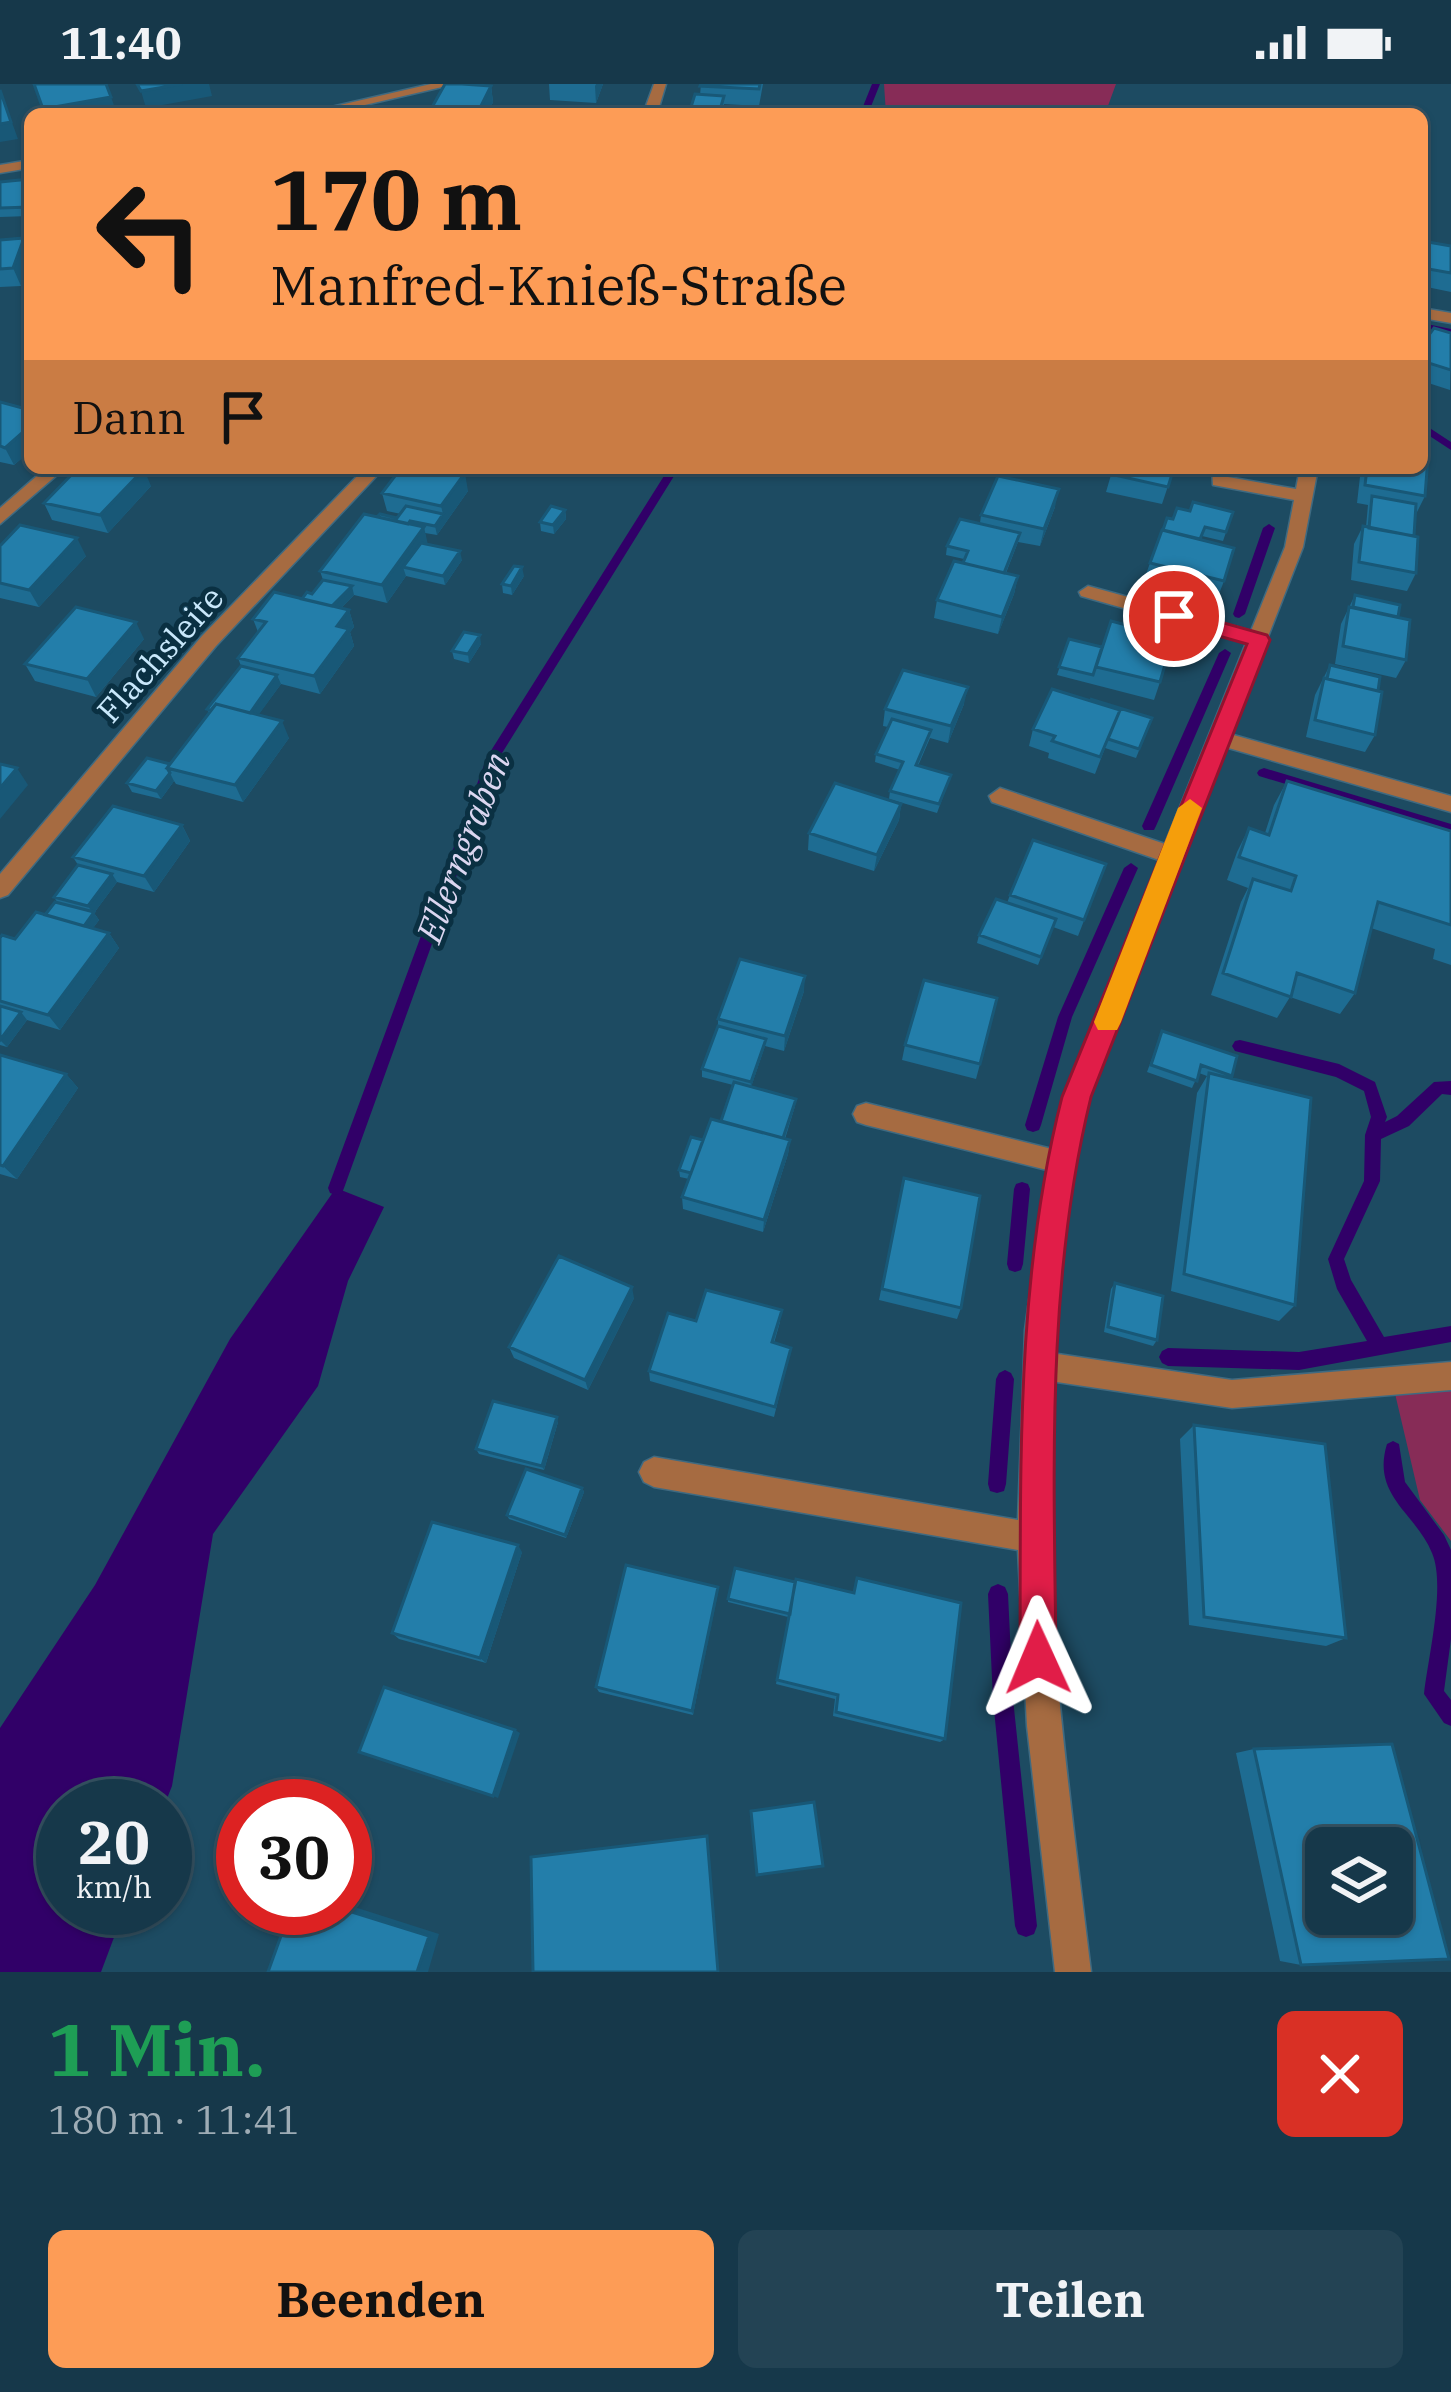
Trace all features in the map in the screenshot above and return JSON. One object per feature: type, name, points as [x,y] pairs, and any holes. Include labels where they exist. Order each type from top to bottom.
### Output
[{"type":"street","points":[[375,108],[449,84]]},
{"type":"street","points":[[0,518],[49,474]]},
{"type":"street","name":"Flachsleite","points":[[0,890],[209,641],[369,474]]},
{"type":"street","points":[[1220,474],[1219,481],[1304,496]]},
{"type":"street","points":[[1073,1972],[1043,1731],[1035,1538],[1037,1365],[1060,1162],[1076,1097],[1294,547],[1308,474]]},
{"type":"street","points":[[1088,592],[1259,640]]},
{"type":"street","points":[[1218,738],[1451,804]]},
{"type":"street","points":[[1000,796],[1171,855]]},
{"type":"street","points":[[866,1114],[1060,1162]]},
{"type":"street","points":[[1037,1365],[1232,1394],[1451,1376]]},
{"type":"street","points":[[654,1472],[1035,1538]]},
{"type":"shaded area","points":[[884,84],[1116,84],[1107,108],[886,108]]},
{"type":"shaded area","points":[[336,1188],[384,1207],[348,1281],[318,1386],[213,1534],[173,1779],[36,1779],[36,1935],[115,1935],[101,1972],[0,1972],[0,1728],[95,1585],[230,1339]]},
{"type":"shaded area","points":[[1451,1378],[1451,1541],[1420,1500],[1393,1385]]},
{"type":"building","points":[[34,84],[106,84],[111,97],[49,108],[43,108]]},
{"type":"building","points":[[137,84],[182,84],[141,91]]},
{"type":"building","points":[[445,84],[491,86],[480,108],[432,108]]},
{"type":"building","points":[[701,84],[760,84],[759,89]]},
{"type":"building","points":[[0,90],[11,122],[0,124]]},
{"type":"building","points":[[695,94],[724,96],[721,108],[691,107]]},
{"type":"building","points":[[24,180],[24,207],[0,208],[0,182]]},
{"type":"building","points":[[24,238],[13,268],[0,269],[0,240]]},
{"type":"building","points":[[1428,242],[1451,246],[1451,273],[1428,269]]},
{"type":"building","points":[[1434,328],[1451,333],[1451,370],[1428,363],[1428,336]]},
{"type":"building","points":[[0,402],[24,408],[24,431],[5,448],[0,446]]},
{"type":"building","points":[[72,474],[139,474],[100,515],[44,503]]},
{"type":"building","points":[[396,474],[464,474],[441,506],[382,493]]},
{"type":"building","points":[[1110,474],[1172,474],[1168,487]]},
{"type":"building","points":[[1366,474],[1427,474],[1425,496],[1365,485]]},
{"type":"building","points":[[998,476],[1059,489],[1044,529],[981,515]]},
{"type":"building","points":[[1372,496],[1416,504],[1414,536],[1369,528]]},
{"type":"building","points":[[1193,502],[1233,512],[1226,532],[1205,527],[1200,539],[1163,530],[1177,508],[1190,511]]},
{"type":"building","points":[[406,506],[443,514],[435,526],[377,517],[397,518]]},
{"type":"building","points":[[551,506],[565,510],[553,525],[540,522]]},
{"type":"building","points":[[364,514],[424,527],[382,585],[320,571]]},
{"type":"building","points":[[960,519],[1020,533],[1004,573],[963,563],[968,551],[947,546]]},
{"type":"building","points":[[20,525],[77,538],[29,590],[0,583],[0,546]]},
{"type":"building","points":[[1363,526],[1418,537],[1416,573],[1359,562]]},
{"type":"building","points":[[1162,530],[1234,548],[1224,581],[1150,563]]},
{"type":"building","points":[[421,543],[460,551],[443,576],[403,567]]},
{"type":"building","points":[[954,561],[1018,576],[1002,617],[937,600]]},
{"type":"building","points":[[514,566],[522,567],[511,586],[502,584]]},
{"type":"building","points":[[323,580],[352,586],[332,606],[302,599]]},
{"type":"building","points":[[274,592],[349,610],[337,626],[349,629],[314,676],[238,658],[266,622],[253,619]]},
{"type":"building","points":[[1355,595],[1400,605],[1398,617],[1353,607]]},
{"type":"building","points":[[76,607],[136,622],[87,679],[25,664]]},
{"type":"building","points":[[1349,607],[1410,620],[1406,660],[1343,646]]},
{"type":"building","points":[[1111,621],[1173,637],[1160,682],[1096,667]]},
{"type":"building","points":[[464,632],[480,635],[468,654],[452,651]]},
{"type":"building","points":[[1069,639],[1102,647],[1093,675],[1059,667]]},
{"type":"building","points":[[1330,665],[1380,677],[1378,691],[1327,679]]},
{"type":"building","points":[[241,666],[277,675],[250,713],[216,704],[207,709]]},
{"type":"building","points":[[903,670],[968,687],[951,726],[885,709]]},
{"type":"building","points":[[1324,678],[1382,692],[1375,735],[1315,720]]},
{"type":"building","points":[[1052,689],[1120,710],[1100,757],[1052,741],[1055,736],[1033,729]]},
{"type":"building","points":[[1090,699],[1152,718],[1139,749],[1108,739],[1120,710]]},
{"type":"building","points":[[216,704],[282,721],[235,785],[167,768]]},
{"type":"building","points":[[892,719],[931,730],[916,765],[951,775],[939,804],[890,791],[903,762],[876,754]]},
{"type":"building","points":[[147,758],[170,764],[170,773],[156,791],[127,783]]},
{"type":"building","points":[[0,764],[17,768],[0,788]]},
{"type":"building","points":[[1287,781],[1451,831],[1451,925],[1378,902],[1355,993],[1297,973],[1291,997],[1223,973],[1253,879],[1291,891],[1296,876],[1239,857],[1249,828],[1269,835]]},
{"type":"building","points":[[835,783],[901,804],[877,855],[809,833]]},
{"type":"building","points":[[113,806],[182,825],[144,876],[73,857]]},
{"type":"building","points":[[1033,840],[1106,864],[1084,920],[1010,895]]},
{"type":"building","points":[[78,865],[112,874],[88,906],[54,897]]},
{"type":"building","points":[[996,899],[1056,919],[1041,957],[979,935]]},
{"type":"building","points":[[55,902],[94,912],[84,926],[45,915]]},
{"type":"building","points":[[36,912],[109,933],[48,1015],[0,1001],[0,938],[15,939]]},
{"type":"building","points":[[740,959],[805,976],[785,1036],[718,1019]]},
{"type":"building","points":[[924,980],[997,998],[980,1064],[905,1045]]},
{"type":"building","points":[[0,1006],[21,1012],[0,1040]]},
{"type":"building","points":[[718,1026],[766,1039],[751,1082],[702,1069]]},
{"type":"building","points":[[1162,1031],[1237,1056],[1232,1076],[1201,1065],[1197,1081],[1151,1065]]},
{"type":"building","points":[[0,1055],[66,1074],[3,1166],[0,1165]]},
{"type":"building","points":[[1209,1073],[1311,1098],[1295,1305],[1184,1274]]},
{"type":"building","points":[[734,1082],[796,1099],[783,1138],[721,1121]]},
{"type":"building","points":[[711,1119],[790,1140],[764,1220],[682,1197]]},
{"type":"building","points":[[691,1137],[703,1140],[691,1173],[679,1170]]},
{"type":"building","points":[[904,1178],[980,1196],[961,1308],[882,1289]]},
{"type":"building","points":[[559,1256],[632,1287],[585,1380],[509,1347]]},
{"type":"building","points":[[1115,1283],[1163,1296],[1157,1340],[1108,1327]]},
{"type":"building","points":[[706,1290],[782,1310],[772,1342],[791,1348],[775,1407],[649,1371],[668,1313],[696,1321]]},
{"type":"building","points":[[493,1401],[557,1417],[542,1466],[476,1449]]},
{"type":"building","points":[[1194,1425],[1325,1444],[1346,1638],[1204,1617]]},
{"type":"building","points":[[526,1469],[582,1488],[565,1535],[507,1515]]},
{"type":"building","points":[[432,1522],[518,1545],[480,1658],[392,1633]]},
{"type":"building","points":[[626,1565],[718,1587],[692,1711],[596,1687]]},
{"type":"building","points":[[735,1568],[795,1582],[790,1614],[728,1599]]},
{"type":"building","points":[[857,1578],[961,1603],[945,1739],[836,1712],[838,1695],[777,1680],[796,1579],[854,1593]]},
{"type":"building","points":[[384,1687],[515,1730],[493,1796],[359,1752]]},
{"type":"building","points":[[1392,1744],[1449,1959],[1301,1965],[1254,1749]]},
{"type":"building","points":[[814,1802],[823,1866],[757,1875],[751,1811]]},
{"type":"building","points":[[707,1836],[718,1972],[533,1972],[531,1857]]},
{"type":"building","points":[[372,1918],[429,1936],[417,1972],[268,1972],[281,1935],[372,1935]]},
{"type":"waterway","name":"Ellerngraben","points":[[866,108],[876,84]]},
{"type":"waterway","points":[[1428,327],[1451,332]]},
{"type":"waterway","points":[[1428,430],[1451,447]]},
{"type":"waterway","name":"Ellerngraben","points":[[336,1188],[493,757],[670,474]]},
{"type":"waterway","points":[[1239,614],[1269,528]]},
{"type":"waterway","points":[[1149,826],[1225,653]]},
{"type":"waterway","points":[[1264,773],[1451,829]]},
{"type":"waterway","points":[[1033,1125],[1065,1017],[1131,868]]},
{"type":"waterway","points":[[1240,1046],[1339,1071],[1370,1087],[1379,1117],[1373,1135]]},
{"type":"waterway","points":[[1373,1135],[1403,1121],[1439,1087],[1451,1088]]},
{"type":"waterway","points":[[1373,1135],[1372,1181],[1336,1259],[1343,1283],[1380,1347]]},
{"type":"waterway","points":[[1015,1264],[1022,1189]]},
{"type":"waterway","points":[[1380,1347],[1451,1334]]},
{"type":"waterway","points":[[1168,1357],[1299,1361],[1380,1347]]},
{"type":"waterway","points":[[997,1484],[1005,1379]]},
{"type":"waterway","points":[[1393,1450],[1397,1484],[1444,1556],[1445,1608],[1434,1694],[1451,1716]]},
{"type":"waterway","points":[[998,1594],[1003,1699],[1026,1926]]},
{"type":"slow traffic","points":[[1108,1022],[1190,808]]},
{"type":"route","points":[[1038,1658],[1037,1365],[1060,1162],[1076,1097],[1259,640],[1174,616]]}]
